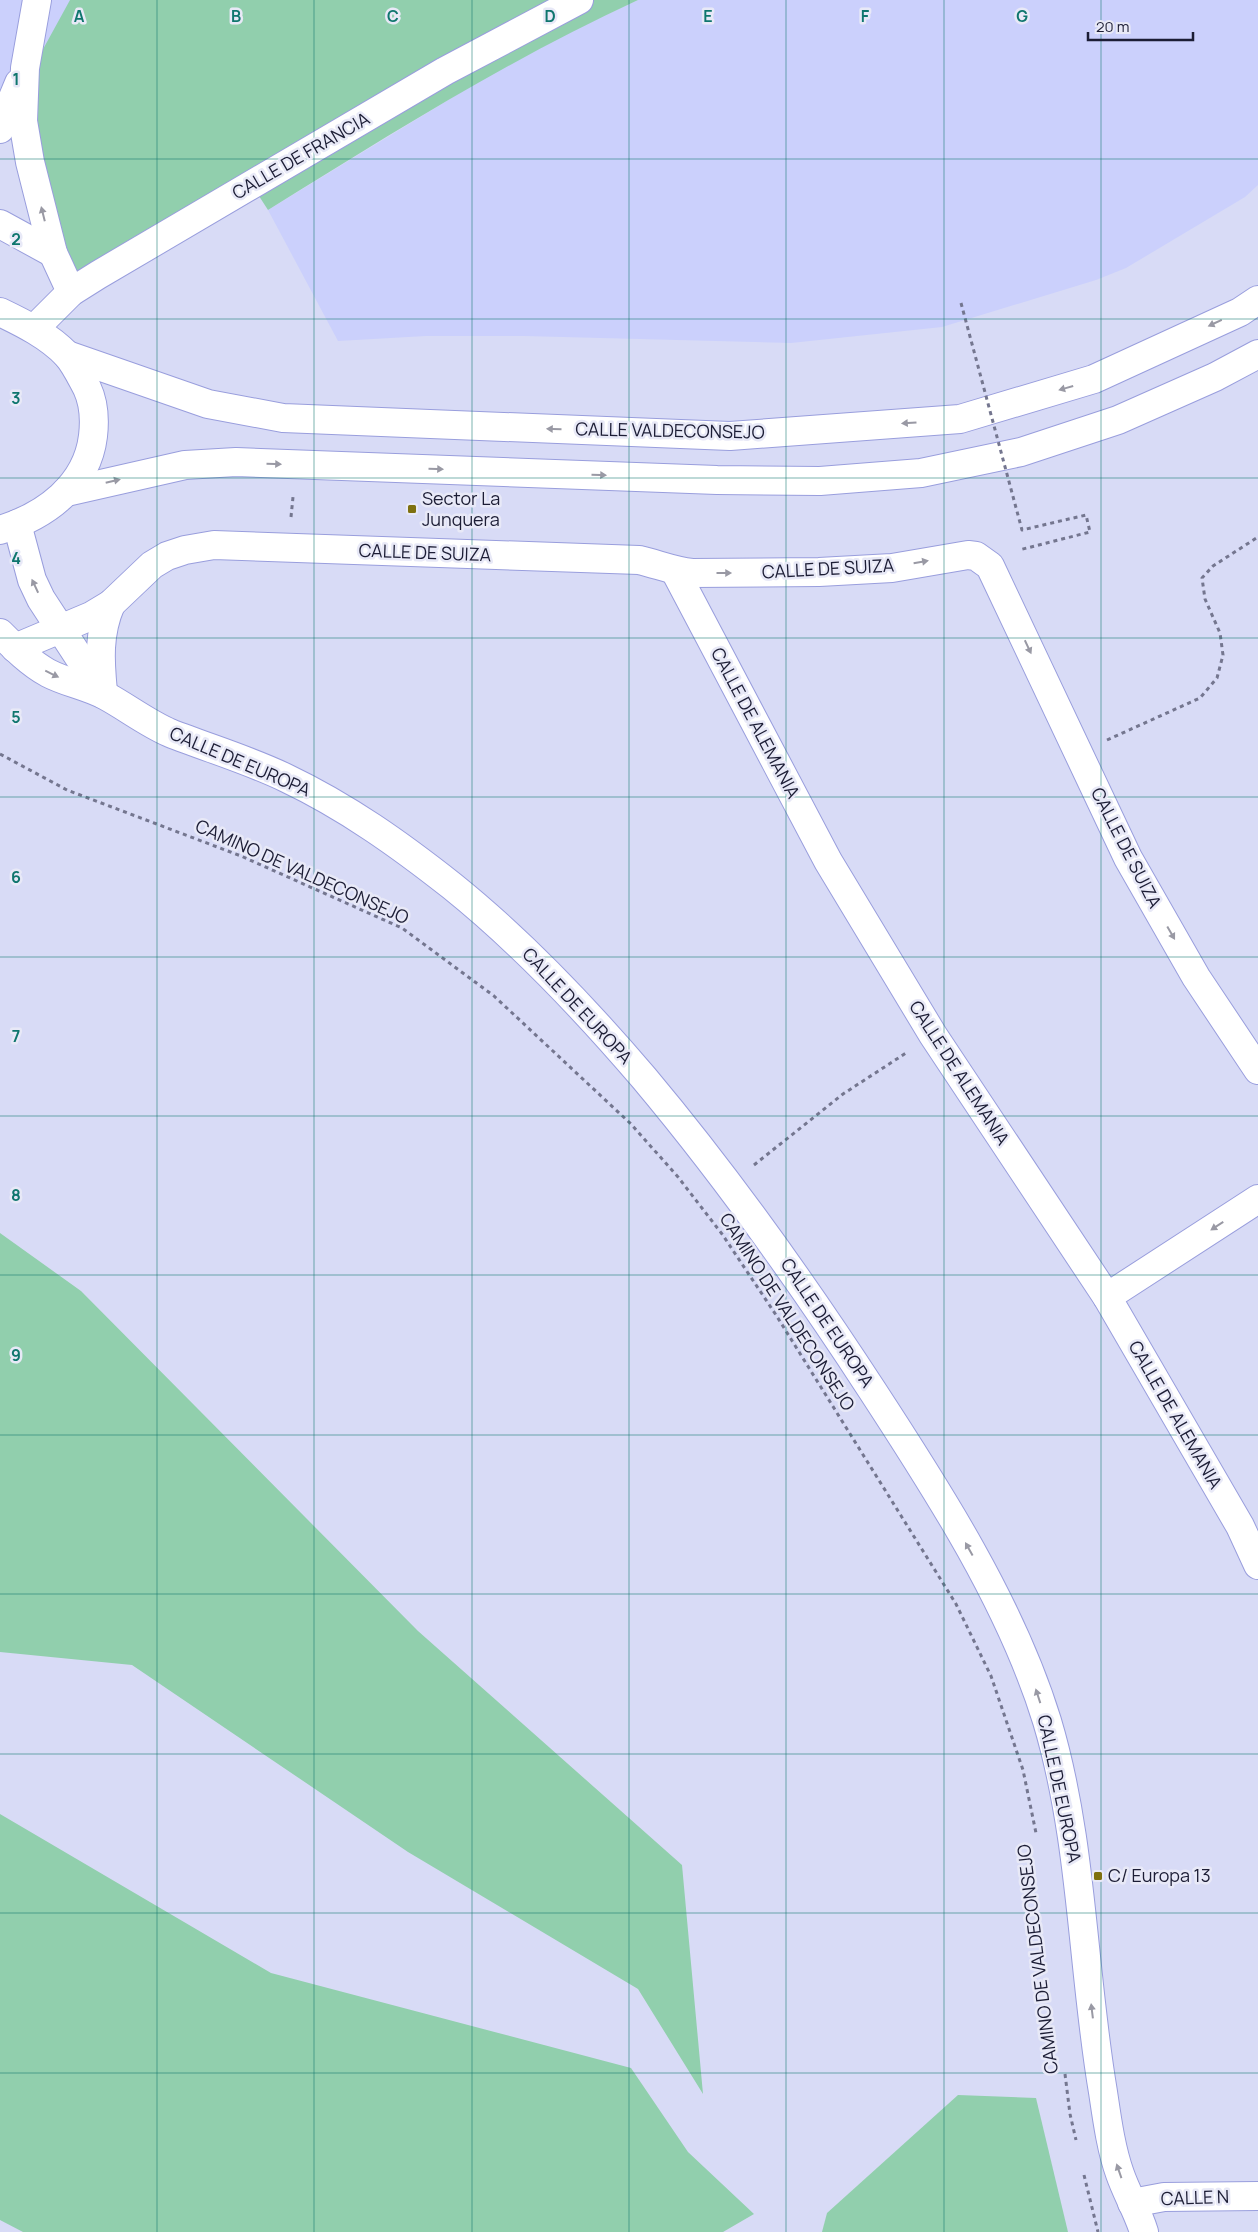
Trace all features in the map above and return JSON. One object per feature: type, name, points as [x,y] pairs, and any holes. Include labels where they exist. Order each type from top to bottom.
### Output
[{"type":"street","points":[[37,0],[25,68],[23,121],[30,162],[53,254],[71,292]]},
{"type":"street","name":"CALLE DE FRANCIA","points":[[34,329],[71,292],[445,71],[579,0]]},
{"type":"street","points":[[0,129],[25,68]]},
{"type":"street","points":[[0,224],[53,254]]},
{"type":"street","name":"CALLE VALDECONSEJO","points":[[67,355],[208,404],[283,418],[730,436],[960,419],[1094,380],[1240,312],[1258,300]]},
{"type":"street","points":[[0,312],[34,329],[67,355],[81,376],[91,398],[94,426],[87,461],[79,477],[52,505],[9,527]]},
{"type":"street","points":[[66,492],[185,466],[236,462],[717,480],[820,481],[921,473],[1021,452],[1118,420],[1215,378],[1258,354]]},
{"type":"street","name":"CALLE DE EUROPA","points":[[9,527],[32,580],[59,628],[103,694]]},
{"type":"street","name":"CALLE DE SUIZA","points":[[7,641],[59,628],[90,616],[111,604],[152,565],[167,556],[185,550],[214,546],[639,560],[656,563],[675,571],[819,572],[892,568],[955,556],[976,556],[990,566],[1132,866],[1196,977],[1258,1070]]},
{"type":"street","name":"CALLE DE ALEMANIA","points":[[675,571],[828,861],[933,1034],[1107,1297],[1240,1526],[1258,1565]]},
{"type":"street","name":"CALLE DE SUIZA","points":[[103,694],[100,659],[101,635],[104,620],[111,604]]},
{"type":"street","name":"CALLE DE EUROPA","points":[[7,641],[48,672],[103,694],[132,714],[166,731],[225,752],[286,777],[378,830],[459,892],[541,965],[585,1010],[677,1117],[730,1185],[810,1298],[947,1508],[985,1578],[1030,1671],[1050,1732],[1066,1808],[1103,2092],[1116,2160],[1144,2232]]},
{"type":"street","points":[[1107,1297],[1258,1199]]},
{"type":"street","name":"CALLE N","points":[[1132,2203],[1164,2197],[1258,2196]]},
{"type":"path","points":[[961,303],[1022,530],[1086,515],[1090,532],[1019,550]]},
{"type":"path","points":[[1078,753],[1200,698],[1217,678],[1223,655],[1220,633],[1206,599],[1202,578],[1212,566],[1258,537]]},
{"type":"path","name":"CAMINO DE VALDECONSEJO","points":[[0,754],[67,790],[241,856],[402,928],[494,996],[631,1124],[678,1177],[728,1242],[776,1315],[956,1604],[991,1676],[1023,1770],[1037,1838]]},
{"type":"path","points":[[730,1185],[843,1094],[933,1034]]},
{"type":"path","name":"CAMINO DE VALDECONSEJO","points":[[1064,2065],[1070,2114],[1076,2141]]},
{"type":"path","points":[[1083,2169],[1098,2232]]},
{"type":"shaded area","points":[[0,0],[71,0],[0,132]]},
{"type":"shaded area","points":[[638,0],[1258,0],[1258,185],[1245,197],[1126,268],[1096,280],[942,327],[791,343],[524,336],[426,336],[338,341],[268,210],[481,80],[576,29]]},
{"type":"green space","points":[[70,0],[638,0],[542,48],[450,99],[268,210],[252,185],[71,292],[25,82]]},
{"type":"green space","points":[[0,1233],[81,1291],[418,1631],[682,1865],[703,2094],[638,1989],[408,1852],[132,1665],[0,1652]]},
{"type":"green space","points":[[0,1814],[271,1973],[631,2068],[688,2152],[754,2214],[723,2232],[23,2232],[0,2220]]},
{"type":"green space","points":[[958,2095],[1036,2098],[1068,2232],[822,2232],[827,2213]]},
{"type":"place","name":"Sector La Junquera","points":[[412,509]]},
{"type":"place","name":"C/ Europa 13","points":[[1098,1876]]}]
